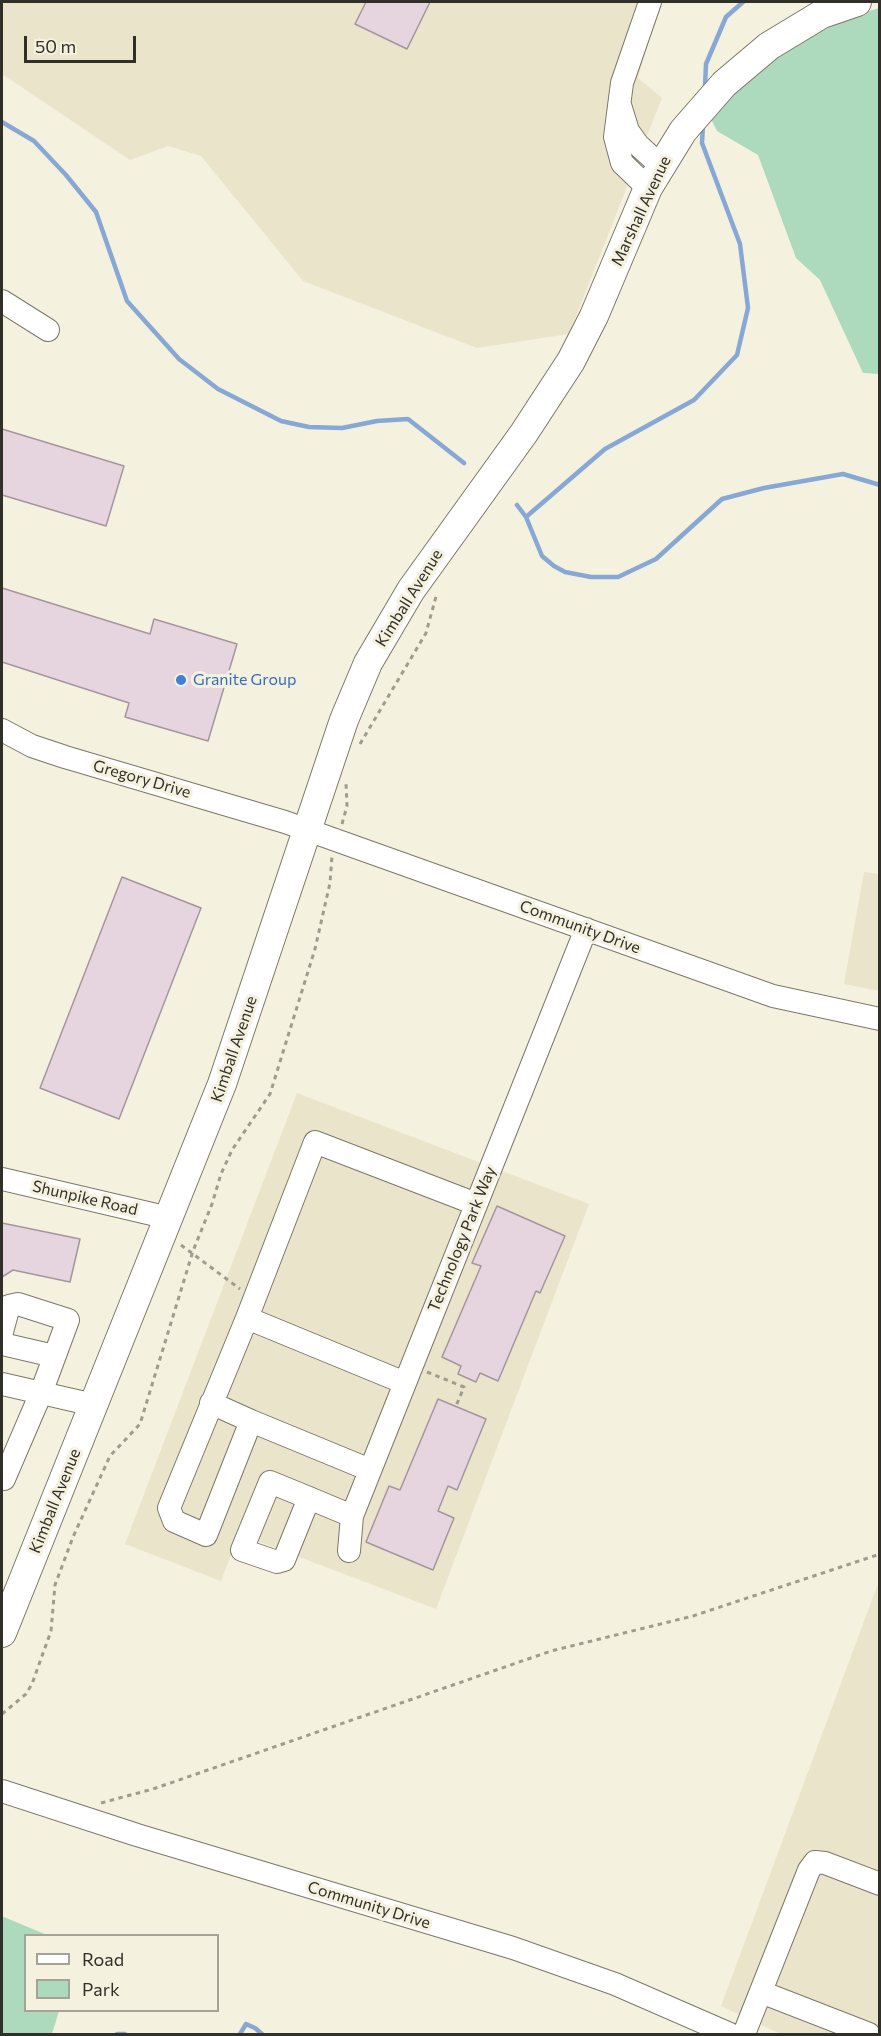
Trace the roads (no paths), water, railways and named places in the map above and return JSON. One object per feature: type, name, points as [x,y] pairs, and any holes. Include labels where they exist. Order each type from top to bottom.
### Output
[{"type":"main road","name":"Marshall Avenue","points":[[490,480],[571,361],[594,316],[654,177],[690,123],[746,64],[794,29],[822,14],[857,2]]},
{"type":"main road","name":"Kimball Avenue","points":[[2,1633],[94,1405],[171,1230],[238,1040],[296,825],[368,663],[411,590],[490,480]]},
{"type":"street","points":[[650,2],[627,63],[619,101],[628,131],[638,145],[654,177]]},
{"type":"street","points":[[2,301],[48,330]]},
{"type":"street","name":"Gregory Drive","points":[[2,730],[32,746],[65,757],[296,825]]},
{"type":"street","name":"Community Drive","points":[[296,825],[773,996],[879,1019]]},
{"type":"street","name":"Technology Park Way","points":[[349,1551],[352,1516],[370,1470],[414,1376],[476,1204],[586,929]]},
{"type":"street","points":[[309,1498],[284,1560],[277,1562],[174,1521],[169,1508],[247,1318],[315,1142],[476,1204]]},
{"type":"street","name":"Shunpike Road","points":[[2,1179],[171,1230]]},
{"type":"street","points":[[2,1332],[9,1306],[18,1304],[68,1320],[41,1393],[4,1479],[2,1479]]},
{"type":"street","points":[[247,1318],[414,1376]]},
{"type":"street","points":[[2,1344],[54,1356]]},
{"type":"street","points":[[2,1384],[94,1405]]},
{"type":"street","points":[[211,1403],[370,1470]]},
{"type":"street","points":[[206,1535],[251,1421]]},
{"type":"street","points":[[242,1550],[270,1482],[352,1516]]},
{"type":"street","name":"Community Drive","points":[[2,1791],[513,1948],[615,1984],[730,2034]]},
{"type":"street","points":[[744,2034],[809,1870],[815,1862],[825,1863],[879,1884]]},
{"type":"street","points":[[761,1992],[869,2034]]},
{"type":"waterway","points":[[705,87],[706,64],[726,17],[743,2]]},
{"type":"waterway","points":[[2,122],[34,141],[96,212],[127,301],[179,359],[218,389],[281,421],[309,427],[342,428],[377,421],[408,419],[464,463]]},
{"type":"waterway","points":[[526,517],[605,449],[694,400],[737,355],[748,308],[740,244],[702,143],[703,125]]},
{"type":"waterway","points":[[517,505],[526,517],[542,556],[554,566],[565,572],[591,577],[618,577],[656,559],[722,499],[764,488],[843,474],[880,485]]},
{"type":"waterway","points":[[240,2034],[246,2024],[262,2034]]},
{"type":"waterway","points":[[117,2034],[125,2034]]},
{"type":"place","name":"Granite Group","points":[[181,680]]}]
